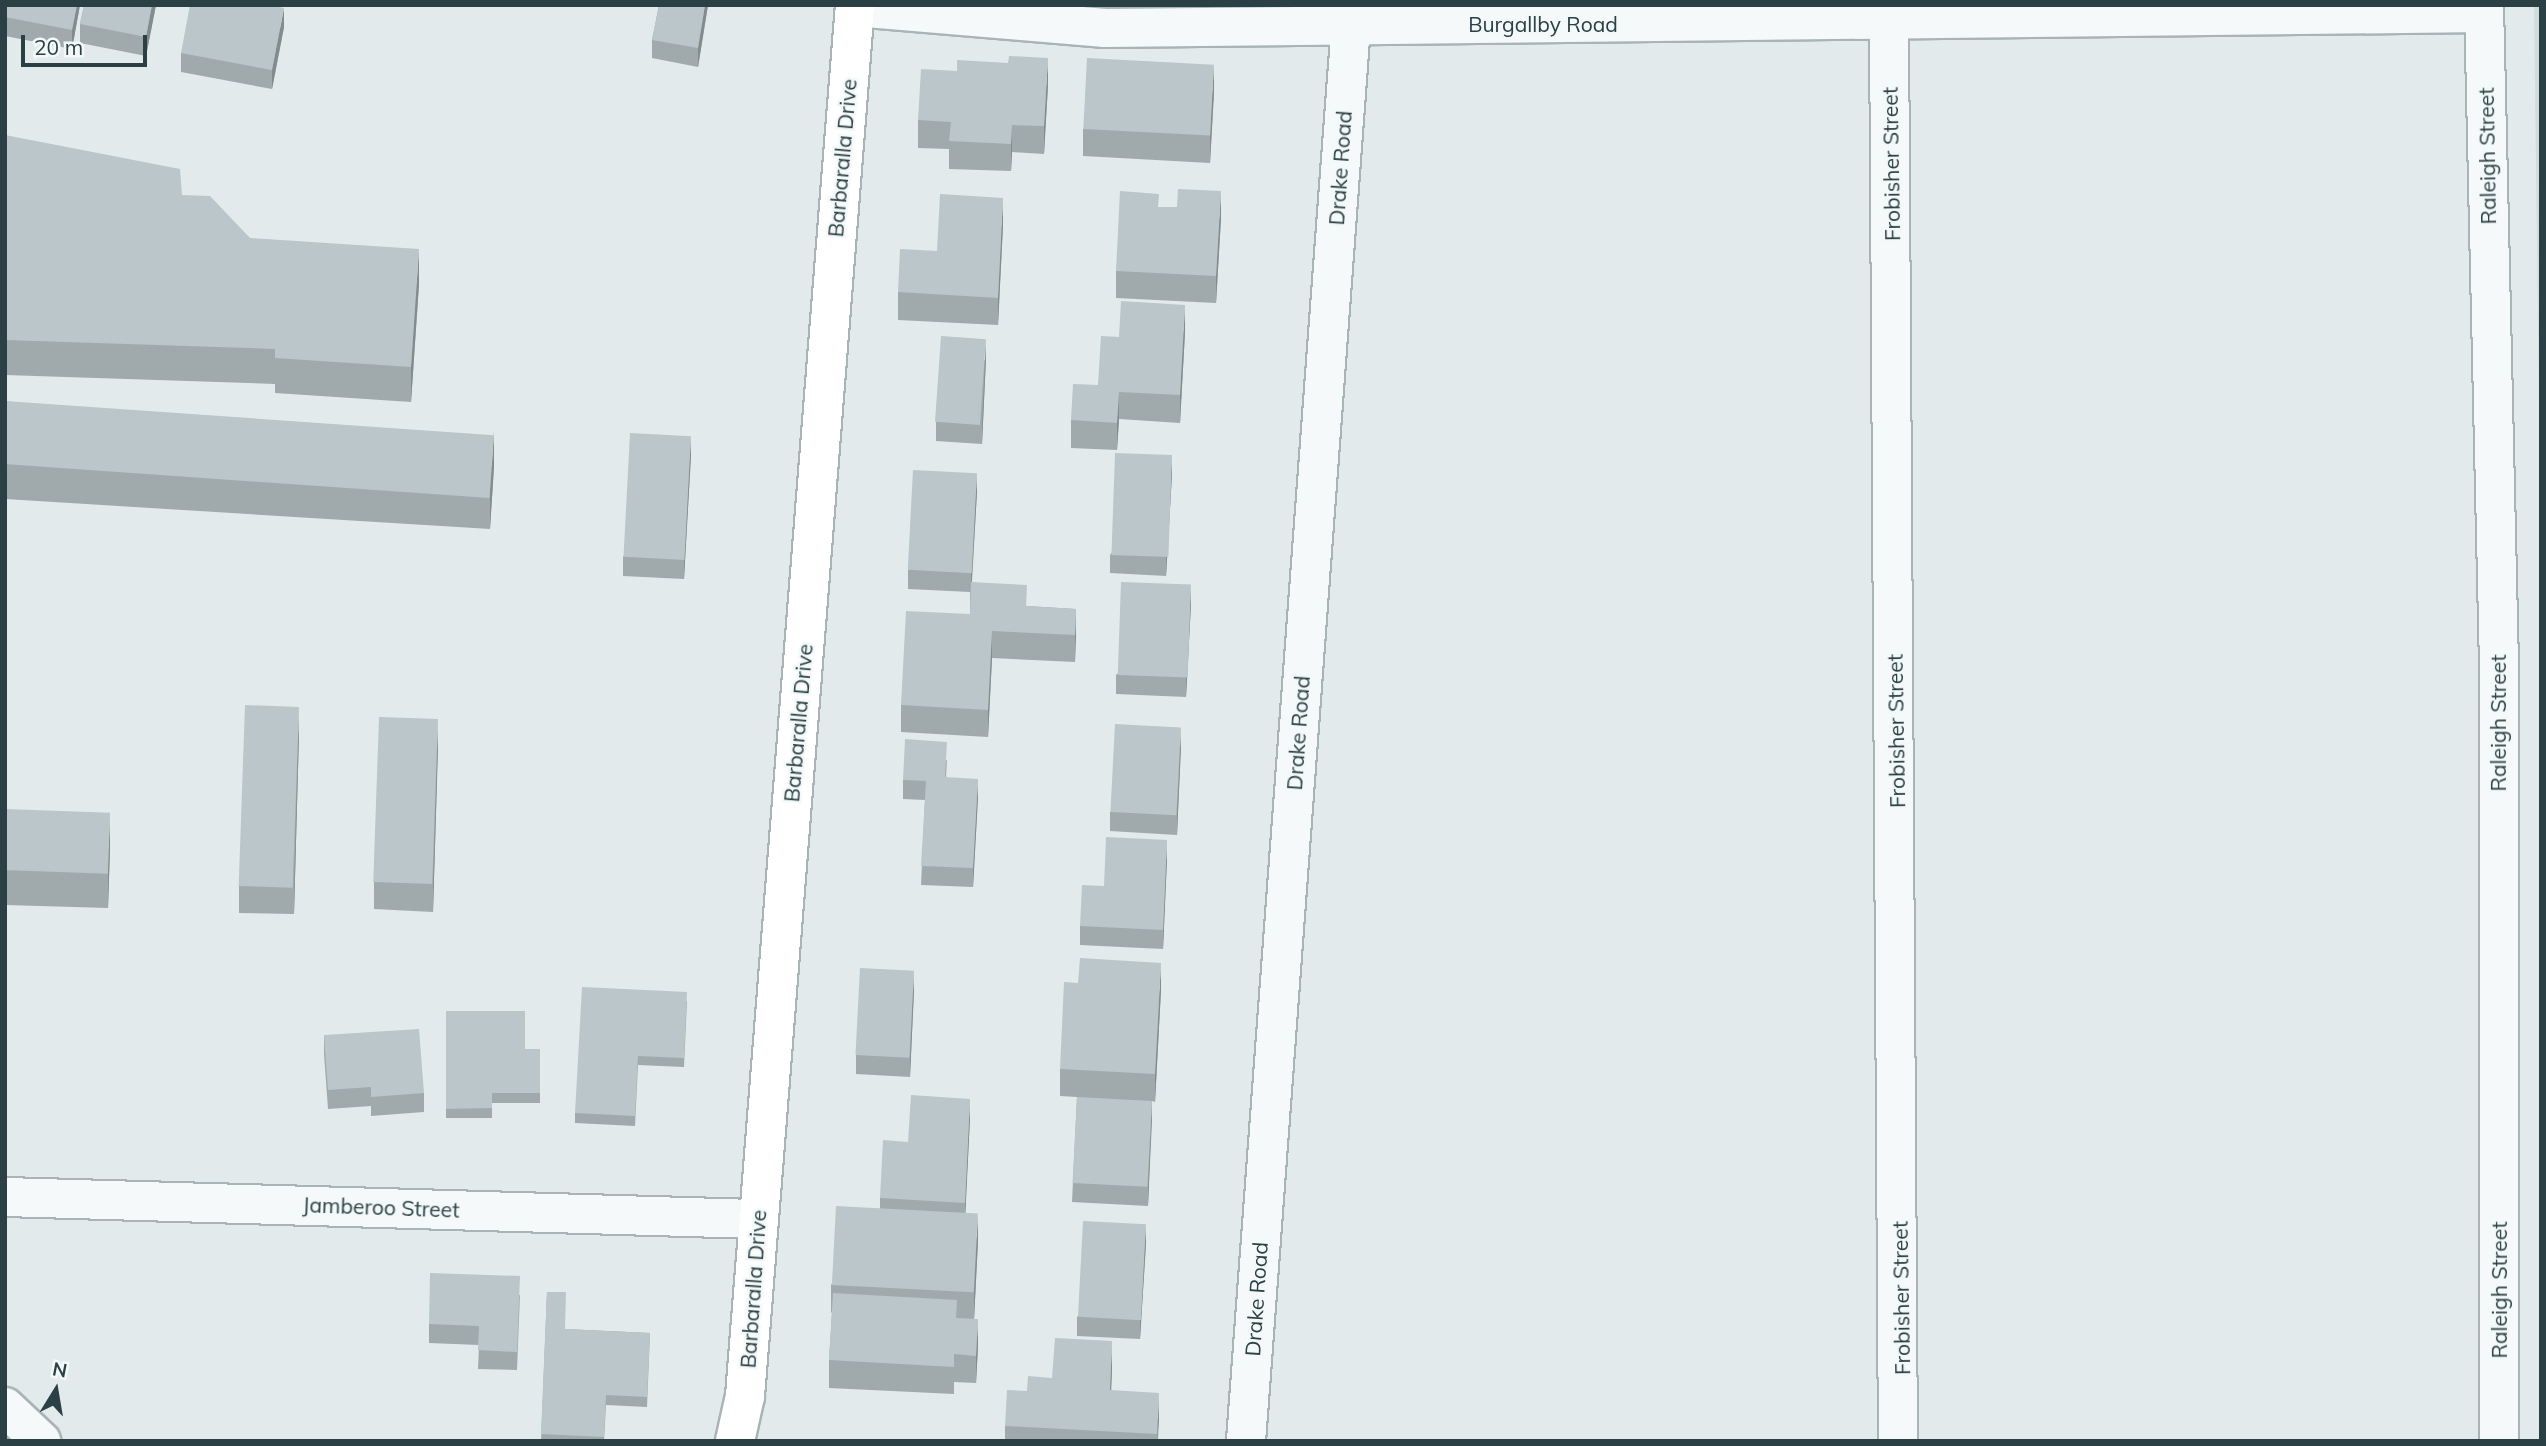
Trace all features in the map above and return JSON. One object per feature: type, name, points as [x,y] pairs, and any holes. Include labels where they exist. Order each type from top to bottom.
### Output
[{"type":"street","name":"Burgallby Road","points":[[855,6],[1105,28],[1889,22],[2484,9]]},
{"type":"street","name":"Barbaralla Drive","points":[[735,1441],[746,1396],[757,1219],[855,6]]},
{"type":"street","name":"Raleigh Street","points":[[2484,9],[2499,664],[2499,1441]]},
{"type":"street","name":"Frobisher Street","points":[[1889,22],[1898,1441]]},
{"type":"street","name":"Drake Road","points":[[1246,1441],[1351,26]]},
{"type":"street","name":"Jamberoo Street","points":[[5,1198],[757,1219]]},
{"type":"street","points":[[5,1407],[41,1441]]},
{"type":"shaded area","points":[[2534,5],[2541,5],[2541,562]]},
{"type":"building","points":[[5,5],[77,5],[72,30],[5,17]]},
{"type":"building","points":[[84,5],[152,5],[146,37],[80,24]]},
{"type":"building","points":[[190,5],[268,5],[284,8],[272,70],[181,53]]},
{"type":"building","points":[[659,5],[705,5],[698,48],[652,40]]},
{"type":"building","points":[[1009,56],[1048,58],[1044,126],[1012,125],[1011,144],[949,141],[951,122],[918,120],[921,69],[957,71],[957,60],[1008,63]]},
{"type":"building","points":[[1087,58],[1214,65],[1210,136],[1083,129]]},
{"type":"building","points":[[5,135],[180,169],[182,195],[210,196],[250,238],[419,249],[411,367],[275,358],[275,349],[5,340]]},
{"type":"building","points":[[1178,189],[1221,191],[1216,276],[1116,271],[1120,191],[1159,194],[1158,207],[1177,207]]},
{"type":"building","points":[[940,194],[1003,198],[998,298],[898,292],[900,249],[937,251]]},
{"type":"building","points":[[1121,301],[1185,305],[1180,395],[1119,392],[1117,423],[1071,420],[1073,384],[1098,385],[1101,336],[1119,337]]},
{"type":"building","points":[[941,336],[986,339],[980,425],[935,422]]},
{"type":"building","points":[[5,401],[494,435],[489,498],[5,464]]},
{"type":"building","points":[[630,433],[691,436],[684,560],[624,557]]},
{"type":"building","points":[[1115,453],[1172,455],[1168,557],[1111,555]]},
{"type":"building","points":[[913,470],[977,473],[972,573],[908,570]]},
{"type":"building","points":[[971,582],[1027,585],[1026,606],[1076,609],[1075,635],[992,631],[988,710],[901,705],[906,611],[970,614]]},
{"type":"building","points":[[1121,582],[1191,584],[1188,677],[1118,675]]},
{"type":"building","points":[[245,705],[299,707],[293,888],[239,886]]},
{"type":"building","points":[[379,717],[438,719],[432,884],[373,882]]},
{"type":"building","points":[[1115,724],[1181,727],[1176,815],[1110,812]]},
{"type":"building","points":[[905,739],[947,742],[945,777],[978,779],[973,868],[921,866],[926,781],[903,780]]},
{"type":"building","points":[[5,809],[110,813],[108,874],[5,870]]},
{"type":"building","points":[[1106,837],[1167,840],[1163,930],[1080,926],[1082,885],[1104,886]]},
{"type":"building","points":[[1080,958],[1161,963],[1155,1074],[1060,1069],[1064,982],[1078,983]]},
{"type":"building","points":[[860,968],[914,971],[909,1058],[855,1055]]},
{"type":"building","points":[[582,987],[687,992],[684,1058],[638,1056],[635,1116],[575,1113]]},
{"type":"building","points":[[446,1011],[525,1011],[525,1049],[540,1049],[540,1093],[492,1093],[492,1108],[446,1109]]},
{"type":"building","points":[[419,1029],[424,1093],[371,1097],[371,1087],[328,1090],[324,1035]]},
{"type":"building","points":[[911,1095],[970,1099],[965,1203],[880,1198],[883,1140],[908,1142]]},
{"type":"building","points":[[1077,1097],[1152,1101],[1147,1187],[1072,1183]]},
{"type":"building","points":[[836,1206],[978,1213],[974,1292],[832,1285]]},
{"type":"building","points":[[1083,1221],[1146,1224],[1141,1320],[1078,1317]]},
{"type":"building","points":[[430,1273],[520,1276],[517,1352],[478,1350],[479,1326],[429,1324]]},
{"type":"building","points":[[547,1292],[566,1292],[565,1329],[650,1333],[647,1397],[606,1395],[604,1437],[541,1434]]},
{"type":"building","points":[[833,1293],[957,1300],[956,1318],[978,1319],[976,1356],[954,1354],[954,1367],[829,1360]]},
{"type":"building","points":[[1055,1338],[1112,1341],[1110,1390],[1159,1393],[1157,1434],[1005,1426],[1007,1390],[1027,1391],[1028,1376],[1052,1378]]}]
